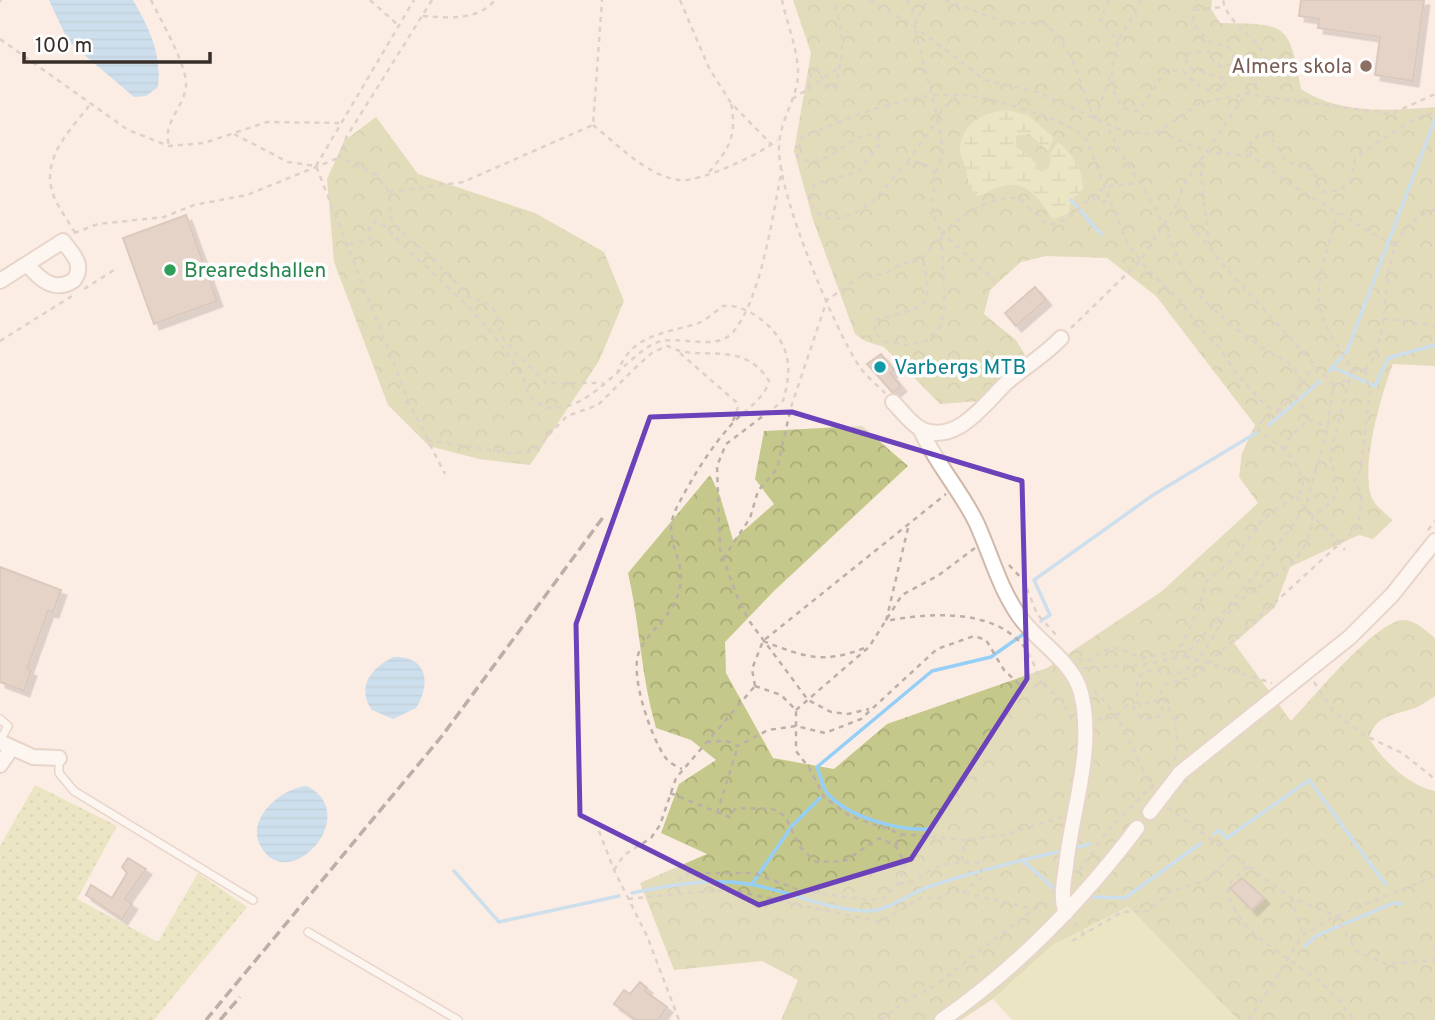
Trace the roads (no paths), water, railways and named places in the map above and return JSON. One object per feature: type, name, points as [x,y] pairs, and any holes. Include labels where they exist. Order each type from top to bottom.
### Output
[{"type":"street","points":[[0,281],[69,237],[79,266],[74,280],[61,286],[44,282],[28,265]]},
{"type":"street","points":[[920,428],[937,432],[962,425],[1060,338]]},
{"type":"street","points":[[893,402],[920,428],[936,462],[976,523],[998,580],[1019,616],[1073,674],[1080,690],[1087,721],[1063,896],[1066,913]]},
{"type":"street","points":[[1154,806],[1180,773],[1350,637],[1382,605],[1435,541]]},
{"type":"street","points":[[0,765],[4,744],[33,757],[59,758]]},
{"type":"street","points":[[942,1020],[1025,956],[1066,913],[1137,828]]},
{"type":"lane","points":[[0,719],[8,726],[4,744]]},
{"type":"lane","points":[[59,758],[63,781],[74,791],[253,900]]},
{"type":"lane","points":[[308,932],[458,1020]]},
{"type":"water","points":[[49,0],[133,0],[153,42],[158,64],[158,87],[146,96],[134,97],[68,41]]},
{"type":"water","points":[[394,657],[414,661],[420,666],[425,681],[416,708],[393,719],[372,710],[365,694],[368,679],[373,672]]},
{"type":"water","points":[[307,786],[322,799],[327,814],[325,830],[304,856],[290,862],[275,860],[263,850],[258,839],[257,828],[261,818],[267,808],[286,793]]},
{"type":"waterway","points":[[1329,371],[1347,351],[1435,119]]},
{"type":"waterway","points":[[1071,200],[1101,234]]},
{"type":"waterway","points":[[1332,367],[1375,386],[1388,358],[1435,345]]},
{"type":"waterway","points":[[1269,425],[1320,381]]},
{"type":"waterway","points":[[1041,621],[1050,615],[1034,580],[1153,495],[1256,433]]},
{"type":"waterway","points":[[930,829],[890,825],[848,809],[827,793],[817,767],[932,671],[991,657],[1025,633]]},
{"type":"waterway","points":[[1214,834],[1219,830],[1227,838],[1309,780],[1386,885]]},
{"type":"waterway","points":[[752,884],[792,826],[820,798]]},
{"type":"waterway","points":[[1092,897],[1125,898],[1201,843]]},
{"type":"waterway","points":[[1075,848],[1090,844]]},
{"type":"waterway","points":[[632,893],[690,883],[734,882],[763,887],[838,908],[869,911],[892,905],[944,882],[1057,852]]},
{"type":"waterway","points":[[1022,860],[1056,890]]},
{"type":"waterway","points":[[454,871],[499,922],[619,896]]},
{"type":"waterway","points":[[1305,946],[1316,936],[1393,903],[1402,904]]},
{"type":"railway","points":[[206,1020],[442,736],[604,516]]},
{"type":"railway","points":[[220,1020],[240,997]]},
{"type":"place","name":"Almers skola","points":[[1366,66]]},
{"type":"place","name":"Brearedshallen","points":[[170,270]]},
{"type":"place","name":"Varbergs MTB","points":[[880,367]]}]
